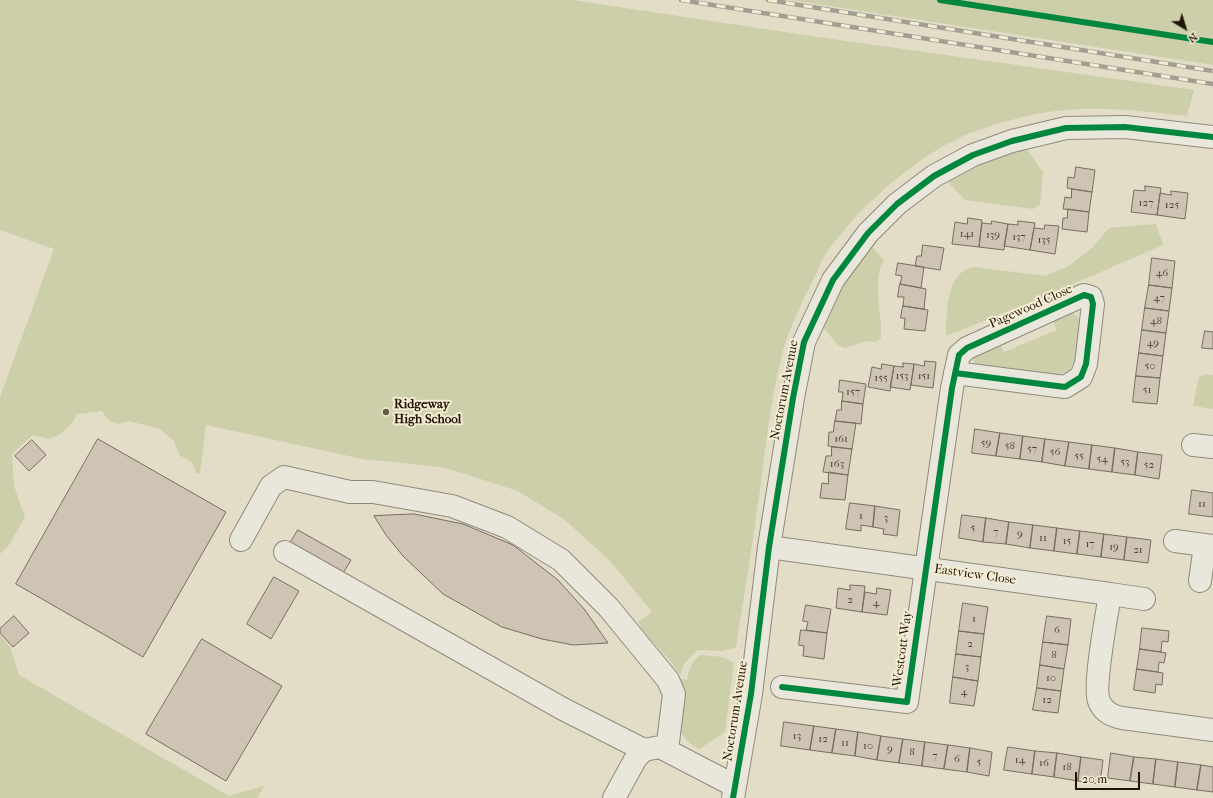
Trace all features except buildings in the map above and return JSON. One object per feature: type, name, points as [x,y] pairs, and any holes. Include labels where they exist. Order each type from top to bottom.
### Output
[{"type":"street","name":"Noctorum Avenue","points":[[734,792],[757,653],[769,547],[793,398],[804,342],[832,280],[868,233],[897,204],[934,176],[972,155],[1012,141],[1066,128],[1125,127],[1213,137]]},
{"type":"street","name":"Pagewood Close","points":[[925,568],[955,373],[959,355],[967,348],[1084,295],[1091,297],[1093,304],[1086,364],[1081,377],[1065,387],[955,373]]},
{"type":"street","points":[[242,540],[271,486],[284,477],[343,490],[373,492],[452,506],[507,527],[561,560],[609,608],[668,680],[674,694],[667,750]]},
{"type":"street","points":[[1175,541],[1209,546],[1200,581]]},
{"type":"street","name":"Eastview Close","points":[[769,547],[1144,599]]},
{"type":"street","points":[[285,552],[563,709],[644,750]]},
{"type":"street","name":"Westcott Way","points":[[782,687],[907,702],[925,568]]},
{"type":"street","points":[[1110,594],[1096,693],[1103,709],[1110,715],[1122,718],[1213,730]]},
{"type":"street","points":[[614,798],[636,758],[644,750],[660,747],[734,792]]},
{"type":"green space","name":"Ridgeway High School","points":[[0,0],[572,0],[818,37],[1194,90],[1187,116],[1130,110],[1074,109],[1036,114],[1011,120],[962,136],[940,148],[909,169],[879,194],[851,222],[822,261],[796,315],[783,351],[769,420],[736,647],[723,651],[697,650],[684,664],[680,675],[638,622],[652,612],[611,562],[565,520],[518,491],[446,468],[367,460],[206,425],[200,473],[197,474],[191,461],[179,455],[174,441],[160,429],[129,421],[119,424],[109,421],[102,411],[77,414],[75,419],[66,429],[50,439],[33,435],[12,454],[14,486],[25,517],[9,545],[0,554],[0,397],[54,249],[0,230]]},
{"type":"green space","points":[[790,0],[1213,0],[1213,65]]},
{"type":"green space","points":[[1026,148],[1043,172],[1040,204],[1033,209],[965,200],[946,180],[991,157]]},
{"type":"green space","points":[[1156,224],[1163,245],[1029,303],[946,336],[950,294],[953,284],[958,276],[965,270],[975,267],[1045,276],[1069,266],[1092,248],[1109,228]]},
{"type":"green space","points":[[869,244],[884,260],[878,277],[881,338],[875,342],[867,341],[845,348],[838,345],[820,324],[826,311]]},
{"type":"green space","points":[[1069,311],[1077,316],[1080,322],[1076,359],[1069,370],[1056,376],[980,365],[975,363],[971,357],[997,338],[1004,352],[1057,330],[1051,316]]},
{"type":"green space","points":[[1205,374],[1213,375],[1213,409],[1193,406],[1199,377]]},
{"type":"green space","points":[[0,635],[10,647],[19,675],[229,796],[264,786],[257,798],[0,798]]},
{"type":"green space","points":[[701,655],[723,657],[734,663],[725,732],[699,749],[683,736],[678,719],[678,710],[681,679],[687,680],[691,666]]},
{"type":"railway","points":[[681,0],[1213,84]]},
{"type":"railway","points":[[768,0],[1213,71]]},
{"type":"cycle path","points":[[940,0],[1213,42]]},
{"type":"cycle path","points":[[733,798],[751,694],[769,547],[793,398],[804,342],[833,280],[868,233],[897,204],[934,176],[973,155],[1012,141],[1066,128],[1125,127],[1213,137]]},
{"type":"cycle path","points":[[782,687],[907,702],[952,388],[959,355],[967,348],[1084,295],[1091,297],[1093,304],[1086,364],[1081,377],[1065,387],[955,373]]},
{"type":"place","name":"Ridgeway High School","points":[[386,412]]}]
